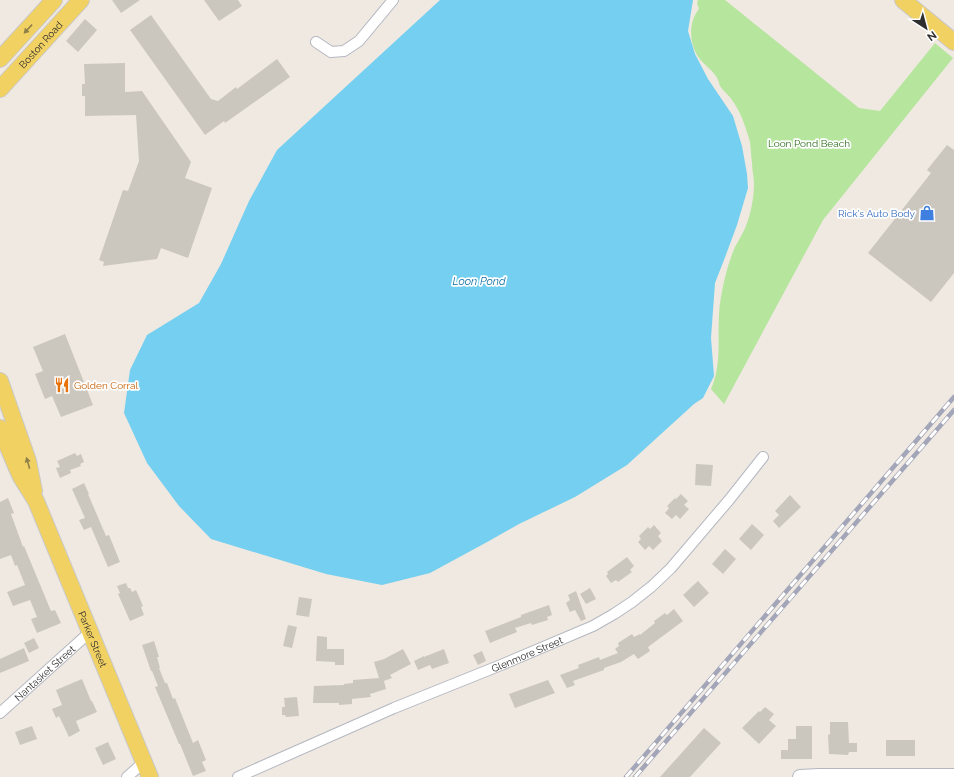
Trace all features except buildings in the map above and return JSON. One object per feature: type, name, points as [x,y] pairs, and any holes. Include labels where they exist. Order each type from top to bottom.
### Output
[{"type":"main road","name":"Boston Road","points":[[0,59],[54,0]]},
{"type":"main road","name":"Boston Road","points":[[0,90],[82,0]]},
{"type":"main road","points":[[903,0],[954,42]]},
{"type":"main road","name":"Parker Street","points":[[0,381],[28,461],[36,501]]},
{"type":"main road","name":"Parker Street","points":[[0,428],[21,477],[36,501],[150,777]]},
{"type":"street","points":[[316,42],[331,52],[344,51],[359,41],[393,0]]},
{"type":"street","name":"Glenmore Street","points":[[238,777],[394,708],[593,626],[614,614],[651,587],[671,568],[764,457]]},
{"type":"street","name":"Nantasket Street","points":[[0,713],[90,632]]},
{"type":"street","points":[[127,777],[144,762]]},
{"type":"street","points":[[800,777],[954,776]]},
{"type":"green space","name":"Loon Pond Beach","points":[[698,0],[725,0],[859,108],[880,111],[935,43],[953,58],[823,220],[724,404],[711,389],[717,367],[719,309],[723,284],[730,259],[746,226],[749,216],[753,200],[754,181],[750,142],[741,115],[731,98],[720,86],[715,75],[699,58],[693,46],[691,33],[695,14],[699,9],[697,3]]},
{"type":"water","name":"Loon Pond","points":[[440,0],[693,0],[688,31],[695,54],[708,79],[733,116],[742,146],[748,188],[737,225],[715,283],[711,338],[714,376],[703,398],[694,404],[627,465],[575,497],[519,524],[430,573],[382,585],[326,574],[211,539],[179,506],[147,463],[124,413],[130,370],[147,335],[199,303],[221,264],[249,201],[277,150]]},
{"type":"railway","points":[[626,777],[954,397]]},
{"type":"railway","points":[[635,777],[954,410]]},
{"type":"place","name":"Rick's Auto Body","points":[[927,213]]},
{"type":"place","name":"Golden Corral","points":[[62,385]]}]
